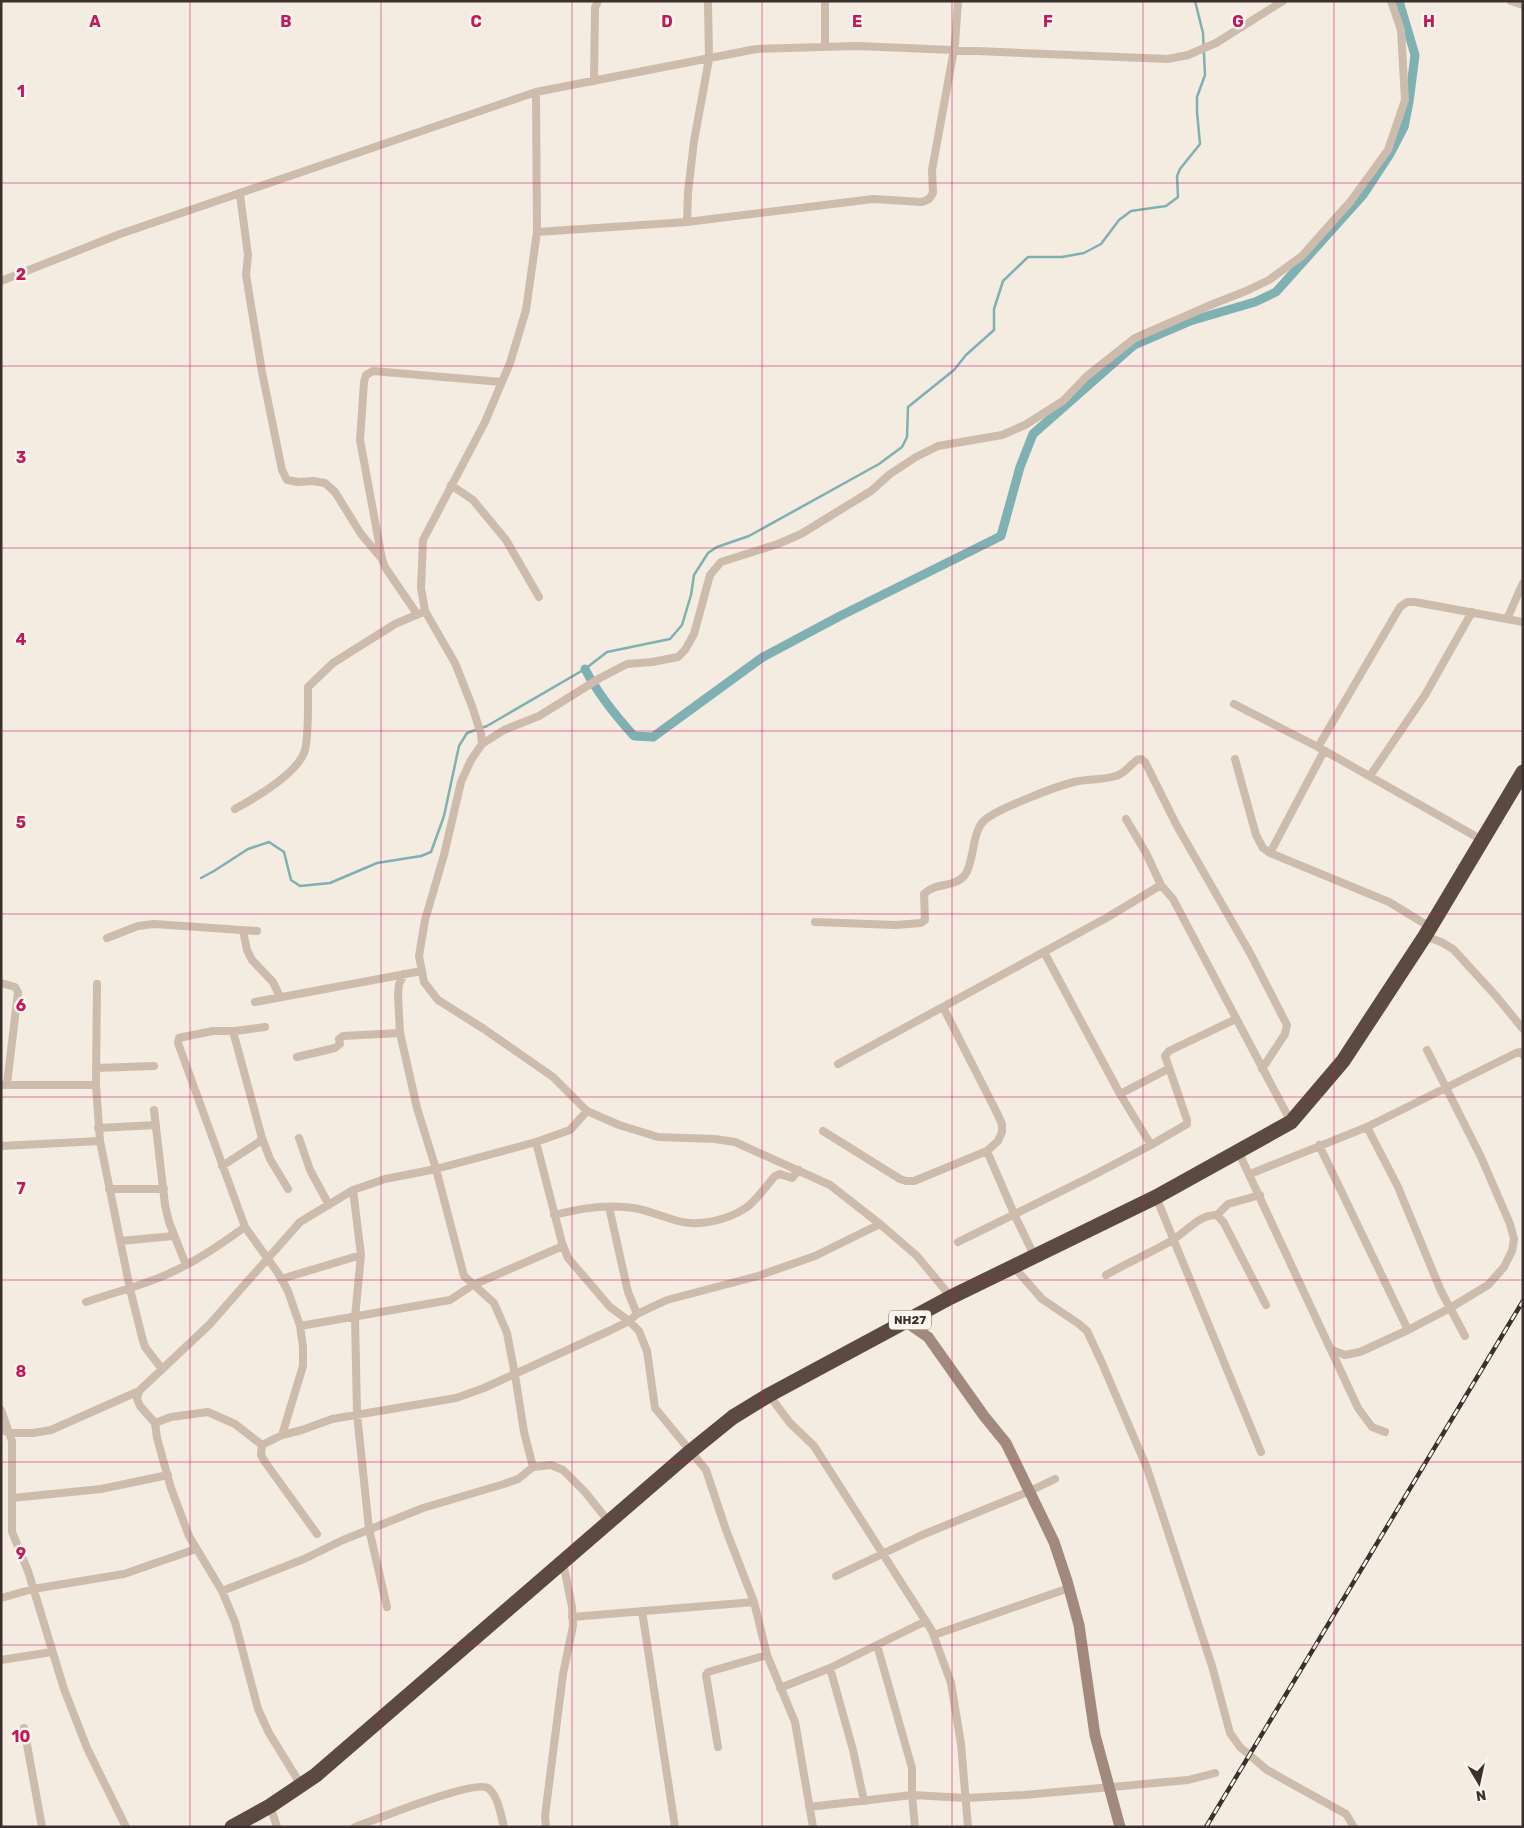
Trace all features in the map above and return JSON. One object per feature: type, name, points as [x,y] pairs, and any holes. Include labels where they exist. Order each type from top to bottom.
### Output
[{"type":"highway","name":"NH27","points":[[232,1827],[270,1806],[316,1775],[691,1451],[733,1417],[769,1395],[951,1297],[1156,1197],[1292,1122],[1343,1061],[1427,932],[1523,772]]},
{"type":"street","points":[[594,81],[595,8],[598,1]]},
{"type":"street","points":[[687,222],[688,192],[694,141],[709,59],[708,1]]},
{"type":"street","points":[[824,47],[825,1]]},
{"type":"street","points":[[537,232],[687,222],[873,199],[922,202],[929,199],[933,193],[932,170],[954,50],[958,1]]},
{"type":"street","points":[[1,280],[120,234],[240,195],[536,92],[756,49],[857,46],[1168,59],[1188,56],[1216,44],[1283,1]]},
{"type":"street","points":[[951,1297],[917,1256],[880,1224],[830,1186],[736,1142],[715,1139],[658,1137],[619,1125],[587,1111],[553,1077],[438,1000],[424,982],[419,956],[425,920],[444,855],[461,782],[471,760],[482,744],[504,730],[539,716],[600,678],[627,664],[678,657],[685,650],[694,634],[710,575],[721,562],[778,544],[801,534],[871,491],[890,474],[916,457],[938,446],[1002,435],[1025,425],[1063,401],[1086,376],[1135,338],[1269,280],[1302,256],[1350,202],[1388,150],[1405,100],[1401,30],[1391,1]]},
{"type":"street","points":[[1511,1],[1523,5]]},
{"type":"street","points":[[482,744],[481,734],[455,663],[425,611],[421,588],[423,540],[485,422],[510,363],[526,310],[537,232],[536,92]]},
{"type":"street","points":[[240,195],[248,255],[246,275],[262,372],[282,470],[287,480],[325,483],[335,492],[361,534],[382,558]]},
{"type":"street","points":[[417,614],[385,567],[382,558],[360,440],[366,374],[373,371],[502,382]]},
{"type":"street","points":[[451,486],[473,500],[506,540],[539,597]]},
{"type":"street","points":[[1507,619],[1523,583]]},
{"type":"street","points":[[1270,853],[1321,749],[1400,607],[1407,602],[1415,602],[1523,622]]},
{"type":"street","points":[[235,809],[265,792],[294,766],[304,753],[308,687],[334,663],[395,624],[425,611]]},
{"type":"street","points":[[1370,776],[1425,695],[1472,612]]},
{"type":"street","points":[[1234,704],[1321,749],[1482,840]]},
{"type":"street","points":[[815,922],[896,925],[922,923],[925,920],[924,894],[935,886],[959,881],[964,876],[969,867],[975,841],[985,820],[1028,799],[1073,782],[1117,776],[1136,760],[1141,759],[1145,762],[1178,826],[1250,953],[1287,1026],[1285,1034],[1262,1069]]},
{"type":"street","points":[[1235,759],[1256,835],[1262,848],[1389,902],[1427,932],[1453,949],[1496,996],[1523,1030]]},
{"type":"street","points":[[1126,819],[1146,853],[1161,885],[1173,899],[1262,1069],[1292,1122]]},
{"type":"street","points":[[838,1064],[1108,917],[1161,885]]},
{"type":"street","points":[[107,938],[138,926],[154,924],[257,931]]},
{"type":"street","points":[[243,930],[247,950],[252,960],[273,982],[280,997]]},
{"type":"street","points":[[1044,952],[1120,1094],[1151,1145]]},
{"type":"street","points":[[255,1002],[422,972]]},
{"type":"street","points":[[404,974],[399,984],[398,995],[400,1034],[417,1108],[436,1169],[464,1276],[494,1303],[506,1333],[524,1432],[533,1466]]},
{"type":"street","points":[[1,982],[15,987],[18,992],[11,1055],[4,1084],[96,1085]]},
{"type":"street","points":[[97,984],[96,1085],[100,1141],[130,1289],[145,1348],[162,1369]]},
{"type":"street","points":[[823,1131],[906,1182],[924,1178],[987,1151],[998,1140],[1002,1132],[1002,1124],[943,1007]]},
{"type":"street","points":[[958,1242],[1015,1216],[1151,1145],[1187,1124],[1164,1056],[1169,1051],[1236,1019]]},
{"type":"street","points":[[265,1027],[235,1031],[213,1031],[183,1037],[178,1040],[245,1227],[269,1258],[281,1279],[288,1292],[300,1326],[303,1366],[282,1435]]},
{"type":"street","points":[[235,1031],[234,1035],[262,1138],[270,1159],[288,1189]]},
{"type":"street","points":[[297,1057],[335,1048],[340,1044],[339,1039],[343,1036],[400,1034]]},
{"type":"street","points":[[1332,1350],[1345,1355],[1351,1355],[1408,1330],[1450,1308],[1488,1284],[1504,1267],[1512,1251],[1514,1240],[1510,1224],[1481,1157],[1427,1050]]},
{"type":"street","points":[[1250,1174],[1367,1127],[1516,1052],[1521,1052],[1523,1055]]},
{"type":"street","points":[[1,1055],[11,1055]]},
{"type":"street","points":[[96,1068],[154,1066]]},
{"type":"street","points":[[1120,1094],[1168,1069]]},
{"type":"street","points":[[154,1110],[165,1205],[174,1236],[186,1265]]},
{"type":"street","points":[[1,1429],[10,1433],[33,1433],[51,1430],[139,1391],[209,1325],[300,1222],[353,1190],[385,1179],[436,1169],[536,1142],[570,1130],[587,1111]]},
{"type":"street","points":[[98,1128],[156,1125]]},
{"type":"street","points":[[1367,1127],[1398,1187],[1450,1308],[1465,1336]]},
{"type":"street","points":[[222,1166],[259,1142],[262,1138]]},
{"type":"street","points":[[299,1138],[310,1170],[329,1205]]},
{"type":"street","points":[[1,1146],[100,1141]]},
{"type":"street","points":[[536,1142],[554,1215],[568,1258],[610,1307],[639,1331],[647,1351],[655,1408],[706,1470],[726,1530],[754,1602],[767,1654],[795,1722],[812,1827]]},
{"type":"street","points":[[1319,1145],[1408,1330]]},
{"type":"street","points":[[987,1151],[1034,1255]]},
{"type":"street","points":[[1238,1151],[1358,1408],[1372,1427],[1385,1432]]},
{"type":"street","points":[[554,1215],[578,1209],[632,1208],[658,1213],[680,1222],[700,1223],[727,1218],[746,1209],[775,1176],[780,1174],[792,1178],[799,1170]]},
{"type":"street","points":[[109,1189],[164,1189]]},
{"type":"street","points":[[353,1190],[361,1255],[355,1317],[357,1414],[369,1529],[387,1607]]},
{"type":"street","points":[[1106,1275],[1173,1240],[1196,1221],[1209,1215],[1217,1215],[1228,1204],[1260,1196]]},
{"type":"street","points":[[1156,1197],[1262,1452]]},
{"type":"street","points":[[609,1207],[628,1292],[637,1314]]},
{"type":"street","points":[[1217,1215],[1228,1230],[1266,1305]]},
{"type":"street","points":[[262,1445],[282,1435],[332,1419],[456,1398],[484,1388],[611,1330],[629,1321],[637,1314],[667,1300],[758,1276],[815,1256],[880,1224]]},
{"type":"street","points":[[86,1302],[130,1289],[186,1265],[200,1258],[245,1227]]},
{"type":"street","points":[[120,1241],[174,1236]]},
{"type":"street","points":[[300,1326],[450,1300],[473,1285],[563,1246]]},
{"type":"street","points":[[281,1279],[361,1255]]},
{"type":"street","points":[[1013,1266],[1042,1299],[1079,1324],[1086,1331],[1090,1339],[1147,1468],[1212,1666],[1230,1733],[1240,1747],[1267,1770],[1346,1814],[1354,1827]]},
{"type":"street","points":[[906,1322],[928,1337],[984,1416],[1006,1443],[1054,1542],[1079,1625],[1095,1735],[1120,1827]]},
{"type":"street","points":[[139,1391],[137,1399],[140,1406],[155,1423],[168,1475],[189,1536],[222,1591],[235,1622],[258,1709],[269,1733],[301,1785]]},
{"type":"street","points":[[769,1395],[790,1424],[814,1446],[934,1635],[951,1683],[961,1744],[968,1827]]},
{"type":"street","points":[[1,1410],[12,1441],[12,1532],[33,1589],[64,1689],[87,1748],[126,1827]]},
{"type":"street","points":[[155,1423],[171,1417],[208,1412],[235,1424],[253,1440],[262,1445]]},
{"type":"street","points":[[262,1445],[261,1455],[265,1462],[317,1534]]},
{"type":"street","points":[[222,1591],[304,1559],[369,1529],[423,1508],[518,1479],[533,1466],[551,1465],[563,1470],[585,1492],[609,1522]]},
{"type":"street","points":[[12,1498],[101,1488],[168,1475]]},
{"type":"street","points":[[836,1576],[922,1535],[1055,1479]]},
{"type":"street","points":[[1,1598],[33,1589],[124,1574],[196,1549]]},
{"type":"street","points":[[546,1827],[545,1816],[563,1674],[573,1626],[572,1607],[562,1562]]},
{"type":"street","points":[[934,1635],[1069,1588]]},
{"type":"street","points":[[572,1617],[754,1602]]},
{"type":"street","points":[[642,1611],[675,1827]]},
{"type":"street","points":[[780,1688],[830,1668],[926,1621]]},
{"type":"street","points":[[877,1645],[912,1768],[915,1827]]},
{"type":"street","points":[[1,1660],[52,1652]]},
{"type":"street","points":[[718,1747],[706,1675],[708,1672],[767,1654]]},
{"type":"street","points":[[830,1668],[864,1801]]},
{"type":"street","points":[[24,1728],[42,1827]]},
{"type":"street","points":[[809,1807],[912,1795],[966,1798],[1024,1795],[1188,1780],[1215,1773]]},
{"type":"street","points":[[355,1827],[470,1787],[482,1786],[488,1788],[494,1796],[504,1827]]},
{"type":"street","points":[[270,1806],[277,1827]]},
{"type":"waterway","points":[[201,878],[248,849],[269,842],[284,852],[291,880],[300,886],[330,883],[377,863],[421,856],[431,852],[444,816],[459,746],[467,733],[487,726],[585,669],[607,652],[670,639],[682,625],[691,595],[694,575],[708,553],[717,547],[749,536],[879,464],[902,447],[907,437],[908,407],[954,370],[966,355],[994,330],[994,309],[1003,281],[1028,257],[1062,257],[1084,253],[1101,244],[1119,220],[1131,211],[1166,206],[1178,197],[1177,176],[1180,169],[1200,144],[1197,97],[1205,75],[1203,33],[1195,1]]},
{"type":"waterway","points":[[585,669],[607,704],[634,736],[653,737],[763,657],[840,616],[1001,536],[1020,467],[1033,434],[1134,345],[1190,321],[1255,302],[1276,292],[1363,195],[1390,154],[1404,127],[1409,102],[1415,55],[1399,1]]},
{"type":"railway","points":[[1206,1827],[1523,1301]]}]
